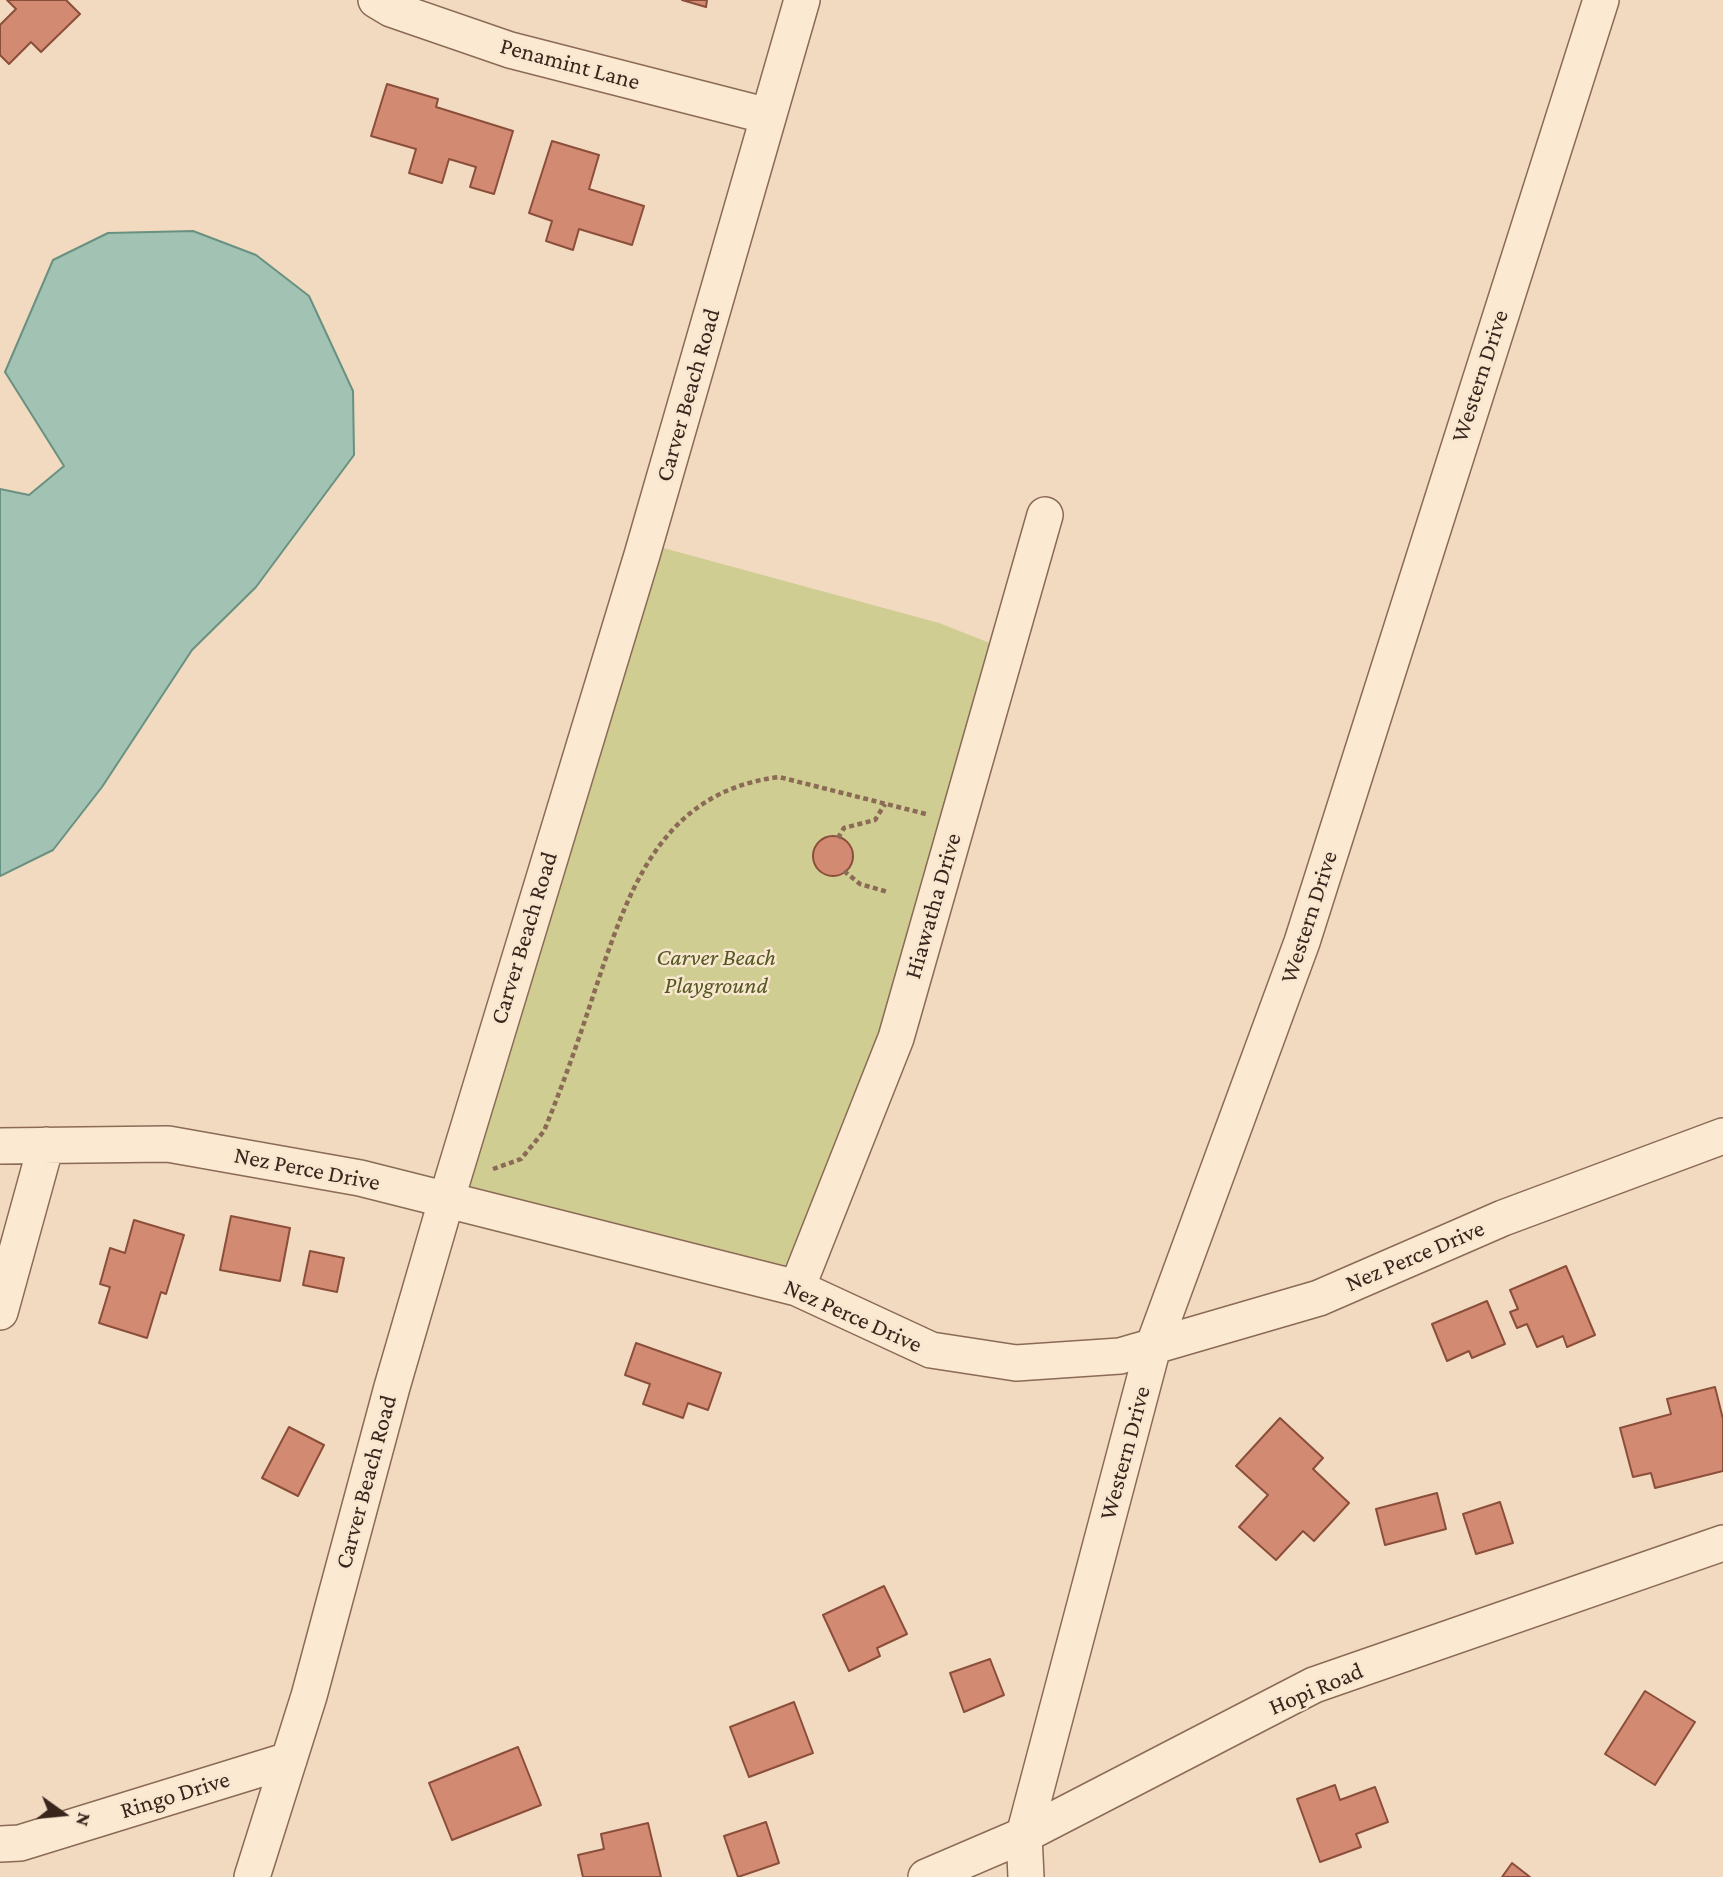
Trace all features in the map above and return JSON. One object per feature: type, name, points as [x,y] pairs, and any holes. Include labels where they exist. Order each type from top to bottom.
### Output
[{"type":"street","name":"Penamint Lane","points":[[376,0],[391,9],[510,50],[768,116]]},
{"type":"street","name":"Carver Beach Road","points":[[252,1877],[289,1760],[457,1163],[642,555],[802,0]]},
{"type":"street","name":"Western Drive","points":[[1026,1877],[1024,1835],[1153,1347],[1302,942],[1601,0]]},
{"type":"street","name":"Hiawatha Drive","points":[[797,1288],[896,1038],[1045,515]]},
{"type":"street","name":"Nez Perce Drive","points":[[0,1146],[168,1144],[360,1178],[797,1288],[930,1350],[1016,1363],[1120,1356],[1318,1298],[1503,1218],[1723,1136]]},
{"type":"street","points":[[0,1312],[46,1145]]},
{"type":"street","name":"Hopi Road","points":[[926,1877],[1024,1835],[1314,1685],[1723,1543]]},
{"type":"street","name":"Ringo Drive","points":[[10,1843],[289,1760]]},
{"type":"path","points":[[457,1163],[484,1172],[521,1159],[544,1131],[623,909],[665,836],[682,818],[727,789],[754,780],[779,776],[957,822]]},
{"type":"path","points":[[838,838],[844,828],[875,820],[885,804]]},
{"type":"path","points":[[844,871],[860,884],[888,892]]},
{"type":"green space","name":"Carver Beach Playground","points":[[645,543],[939,623],[1005,649],[797,1288],[447,1198]]},
{"type":"shaded area","points":[[193,231],[256,255],[309,296],[353,391],[354,455],[256,587],[192,650],[102,787],[53,850],[0,876],[0,489],[29,495],[64,466],[5,372],[53,260],[108,233]]},
{"type":"building","points":[[7,0],[66,0],[80,14],[41,52],[31,42],[9,64],[0,55],[0,25],[16,9]]},
{"type":"building","points":[[682,0],[707,0],[706,7]]},
{"type":"building","points":[[387,84],[438,99],[436,107],[513,131],[494,194],[470,187],[476,167],[449,159],[442,183],[409,173],[416,149],[371,136]]},
{"type":"building","points":[[552,141],[599,155],[589,189],[644,206],[632,245],[579,229],[573,250],[546,241],[552,221],[529,213]]},
{"type":"building","points":[[833,836],[847,842],[853,856],[847,870],[833,876],[819,870],[813,856],[819,842]]},
{"type":"building","points":[[231,1216],[290,1228],[280,1281],[220,1270]]},
{"type":"building","points":[[134,1220],[184,1235],[166,1294],[161,1292],[147,1338],[99,1323],[110,1287],[100,1284],[110,1248],[125,1253]]},
{"type":"building","points":[[310,1251],[344,1258],[337,1292],[303,1285]]},
{"type":"building","points":[[1566,1266],[1595,1335],[1567,1347],[1563,1336],[1537,1347],[1527,1324],[1517,1328],[1510,1312],[1518,1309],[1510,1290]]},
{"type":"building","points":[[1487,1301],[1505,1344],[1472,1358],[1469,1351],[1447,1361],[1432,1324]]},
{"type":"building","points":[[636,1343],[721,1373],[708,1410],[688,1403],[683,1418],[643,1404],[650,1384],[625,1375]]},
{"type":"building","points":[[1715,1387],[1723,1419],[1723,1471],[1655,1488],[1651,1473],[1633,1477],[1620,1428],[1671,1414],[1667,1399]]},
{"type":"building","points":[[1280,1418],[1323,1458],[1313,1469],[1349,1503],[1314,1541],[1303,1531],[1276,1560],[1239,1527],[1268,1495],[1236,1466]]},
{"type":"building","points":[[289,1427],[324,1445],[298,1496],[262,1478]]},
{"type":"building","points":[[1437,1493],[1446,1529],[1385,1545],[1376,1509]]},
{"type":"building","points":[[1500,1502],[1513,1543],[1476,1554],[1463,1514]]},
{"type":"building","points":[[884,1586],[907,1634],[877,1648],[880,1656],[849,1671],[823,1615]]},
{"type":"building","points":[[990,1659],[1004,1695],[964,1712],[950,1673]]},
{"type":"building","points":[[1645,1691],[1695,1722],[1655,1785],[1605,1754]]},
{"type":"building","points":[[794,1702],[813,1753],[749,1777],[730,1727]]},
{"type":"building","points":[[518,1747],[541,1805],[452,1840],[429,1783]]},
{"type":"building","points":[[1335,1785],[1340,1800],[1375,1787],[1388,1822],[1356,1834],[1361,1847],[1320,1862],[1297,1799]]},
{"type":"building","points":[[766,1822],[779,1863],[738,1877],[724,1836]]},
{"type":"building","points":[[648,1823],[661,1877],[583,1877],[578,1855],[604,1849],[601,1834]]},
{"type":"building","points":[[1512,1863],[1530,1877],[1502,1877]]}]
